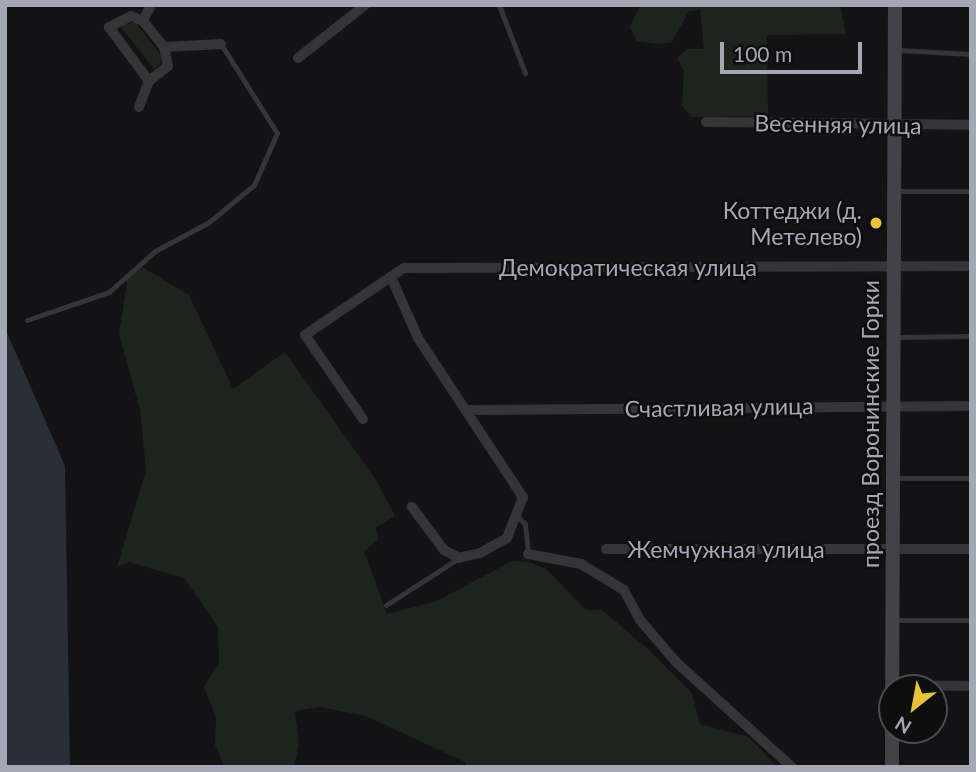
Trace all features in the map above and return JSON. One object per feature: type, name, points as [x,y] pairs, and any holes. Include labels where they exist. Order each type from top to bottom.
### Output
[{"type":"street","points":[[143,21],[151,5]]},
{"type":"street","points":[[298,58],[365,5]]},
{"type":"street","name":"проезд Воронинские Горки","points":[[892,674],[895,5]]},
{"type":"street","points":[[139,107],[149,81],[168,66],[164,47],[143,21],[131,16],[108,27],[149,81]]},
{"type":"street","points":[[164,47],[221,44]]},
{"type":"street","name":"Весенняя улица","points":[[706,122],[971,125]]},
{"type":"street","name":"Демократическая улица","points":[[363,419],[305,335],[404,268],[971,266]]},
{"type":"street","points":[[391,277],[418,338],[523,497],[519,517],[506,538],[480,553],[459,558],[444,550],[412,507]]},
{"type":"street","name":"Счастливая улица","points":[[467,410],[971,406]]},
{"type":"street","name":"Жемчужная улица","points":[[607,549],[971,549]]},
{"type":"street","points":[[528,554],[581,564],[624,590],[640,620],[676,662],[792,767]]},
{"type":"street","points":[[948,686],[971,686]]},
{"type":"street","points":[[892,744],[892,767]]},
{"type":"lane","points":[[499,5],[525,73]]},
{"type":"lane","points":[[27,320],[109,292],[155,251],[209,222],[254,185],[278,133],[221,44]]},
{"type":"lane","points":[[895,50],[971,54]]},
{"type":"lane","points":[[893,191],[971,191]]},
{"type":"lane","points":[[893,337],[971,336]]},
{"type":"lane","points":[[893,478],[971,478]]},
{"type":"lane","points":[[519,517],[525,524],[528,554]]},
{"type":"lane","points":[[386,605],[459,558]]},
{"type":"lane","points":[[892,620],[971,620]]},
{"type":"shaded area","points":[[640,5],[840,5],[846,34],[767,35],[768,116],[692,117],[682,106],[684,71],[677,58],[687,49],[704,49],[700,10],[689,11],[672,42],[658,44],[636,41],[630,27]]},
{"type":"shaded area","points":[[135,22],[161,55],[161,63],[154,69],[120,26]]},
{"type":"shaded area","points":[[142,267],[189,295],[233,389],[285,352],[376,480],[395,516],[376,527],[378,540],[364,551],[387,614],[437,601],[512,561],[529,562],[546,569],[586,610],[602,610],[649,650],[692,693],[700,724],[749,737],[777,767],[465,767],[465,762],[366,716],[320,707],[295,711],[299,744],[294,767],[225,767],[215,745],[216,717],[204,687],[219,662],[218,627],[184,578],[128,562],[117,567],[146,470],[140,410],[119,334],[128,275]]},
{"type":"shaded area","points":[[5,328],[65,466],[70,767],[5,767]]},
{"type":"place","name":"Коттеджи (д. Метелево)","points":[[876,223]]}]
